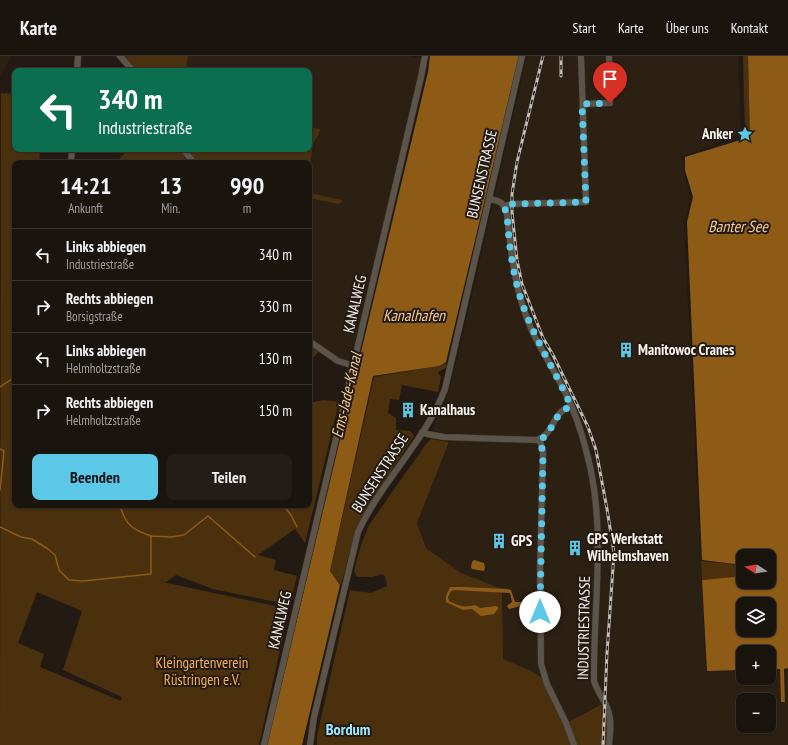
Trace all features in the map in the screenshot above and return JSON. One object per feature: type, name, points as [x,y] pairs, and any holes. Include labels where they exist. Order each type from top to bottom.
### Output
[{"type":"street","points":[[77,68],[78,56]]},
{"type":"street","points":[[120,56],[130,68]]},
{"type":"street","name":"KANALWEG","points":[[264,745],[420,84],[425,56]]},
{"type":"street","name":"BUNSENSTRASSE","points":[[310,745],[314,717],[358,532],[368,512],[422,432],[439,403],[445,389],[522,56]]},
{"type":"street","points":[[489,199],[500,201],[504,206],[512,204],[586,202],[581,56]]},
{"type":"street","points":[[582,104],[610,103],[609,56]]},
{"type":"street","points":[[185,152],[192,160]]},
{"type":"street","name":"INDUSTRIESTRASSE","points":[[504,206],[507,215],[514,270],[522,302],[534,333],[571,406],[593,476],[598,554],[594,681],[610,714],[609,745]]},
{"type":"street","points":[[312,343],[338,361],[354,366]]},
{"type":"street","points":[[422,432],[444,437],[540,440],[546,434],[561,411],[571,406]]},
{"type":"street","points":[[540,440],[543,453],[540,570],[541,664],[547,684],[566,723],[574,745]]},
{"type":"shaded area","points":[[0,56],[11,56],[0,77]]},
{"type":"shaded area","points":[[121,56],[409,56],[422,58],[400,160],[351,356],[348,360],[342,359],[312,339],[312,160],[223,160],[285,152],[312,152],[312,68],[132,68]]},
{"type":"shaded area","points":[[527,56],[738,56],[741,134],[681,157],[690,198],[684,223],[706,672],[736,671],[736,685],[776,685],[776,670],[779,670],[782,702],[786,702],[785,669],[788,669],[788,745],[605,745],[606,701],[565,723],[539,676],[503,659],[502,590],[461,573],[427,548],[417,523],[453,434],[434,431],[434,425],[446,400],[460,348]]},
{"type":"green space","points":[[121,56],[188,56],[186,68],[132,68]]},
{"type":"green space","points":[[743,56],[748,56],[750,130],[745,130]]},
{"type":"green space","name":"Kleingartenverein Rüstringen e.V.","points":[[1,93],[12,94],[12,152],[40,152],[39,160],[12,160],[12,508],[312,508],[312,402],[324,400],[339,402],[305,543],[295,529],[258,555],[276,560],[274,570],[297,576],[290,605],[213,589],[176,575],[166,582],[158,581],[289,609],[259,745],[0,745]],"holes":[[[37,592],[82,611],[63,670],[122,697],[121,701],[40,667],[44,654],[18,643]]]},
{"type":"green space","points":[[312,128],[320,129],[319,134],[313,143],[312,150]]},
{"type":"green space","points":[[126,152],[182,152],[186,160],[118,160]]},
{"type":"green space","points":[[187,152],[312,152],[311,160],[196,160]]},
{"type":"green space","points":[[312,194],[342,200],[339,204],[312,199]]},
{"type":"green space","points":[[312,348],[318,352],[312,359]]},
{"type":"green space","points":[[446,363],[447,367],[438,372],[441,377],[438,392],[402,385],[399,400],[390,399],[388,413],[396,418],[396,430],[410,431],[414,436],[366,509],[356,529],[341,585],[330,571],[374,377],[439,366]]},
{"type":"green space","points":[[431,439],[449,442],[417,523],[426,548],[461,573],[502,589],[503,659],[531,671],[545,681],[555,698],[571,745],[317,745],[317,736],[350,590],[371,593],[387,586],[385,576],[382,574],[373,577],[357,577],[354,571],[361,545],[369,525]]},
{"type":"green space","points":[[701,561],[736,564],[736,577],[702,580]]},
{"type":"green space","points":[[604,703],[608,713],[606,745],[575,745],[568,722]]},
{"type":"water","name":"Kanalhafen","points":[[430,56],[519,56],[446,362],[439,366],[373,376],[330,571],[340,585],[302,745],[267,745],[428,72]]},
{"type":"water","name":"Banter See","points":[[748,56],[788,56],[788,668],[784,669],[785,702],[781,702],[780,669],[776,669],[776,645],[736,645],[736,670],[707,671],[702,580],[736,577],[736,589],[776,589],[776,549],[736,549],[736,564],[702,560],[687,222],[693,197],[685,170],[685,157],[750,137]]},
{"type":"water","points":[[474,560],[484,563],[484,571],[472,569],[472,562]]},
{"type":"water","points":[[450,587],[511,590],[515,602],[521,602],[521,606],[509,609],[507,606],[512,602],[510,593],[451,591],[448,597],[449,601],[459,605],[475,605],[480,608],[498,607],[494,614],[481,616],[472,609],[463,610],[446,602],[446,596]]},
{"type":"waterway","points":[[0,387],[12,379]]},
{"type":"waterway","points":[[0,449],[4,451],[0,490]]},
{"type":"waterway","points":[[121,508],[124,517],[131,526],[151,536]]},
{"type":"waterway","points":[[285,508],[297,527]]},
{"type":"waterway","points":[[0,527],[21,537],[32,539],[48,549],[55,555],[59,570],[69,580],[83,581],[151,574],[151,536],[171,537],[184,535],[208,516],[255,557]]},
{"type":"railway","points":[[543,56],[517,162],[512,194],[512,212],[517,260],[522,284],[543,338],[553,355],[588,427],[596,450],[607,509],[614,553],[607,653],[603,745]]},
{"type":"railway","points":[[561,56],[561,76]]},
{"type":"place","name":"Anker","points":[[745,134]]},
{"type":"place","name":"Manitowoc Cranes","points":[[626,350]]},
{"type":"place","name":"Kanalhaus","points":[[408,410]]},
{"type":"place","name":"GPS","points":[[499,541]]},
{"type":"place","name":"GPS Werkstatt Wilhelmshaven","points":[[575,548]]},
{"type":"district","name":"Bordum","points":[[348,729]]},
{"type":"route","points":[[540,612],[543,453],[540,440],[546,434],[558,414],[571,406],[534,333],[518,291],[511,256],[507,215],[504,206],[512,204],[586,202],[582,104],[610,103]]},
{"type":"water label","name":"Ems-Jade-Kanal","points":[[346,395]]}]
